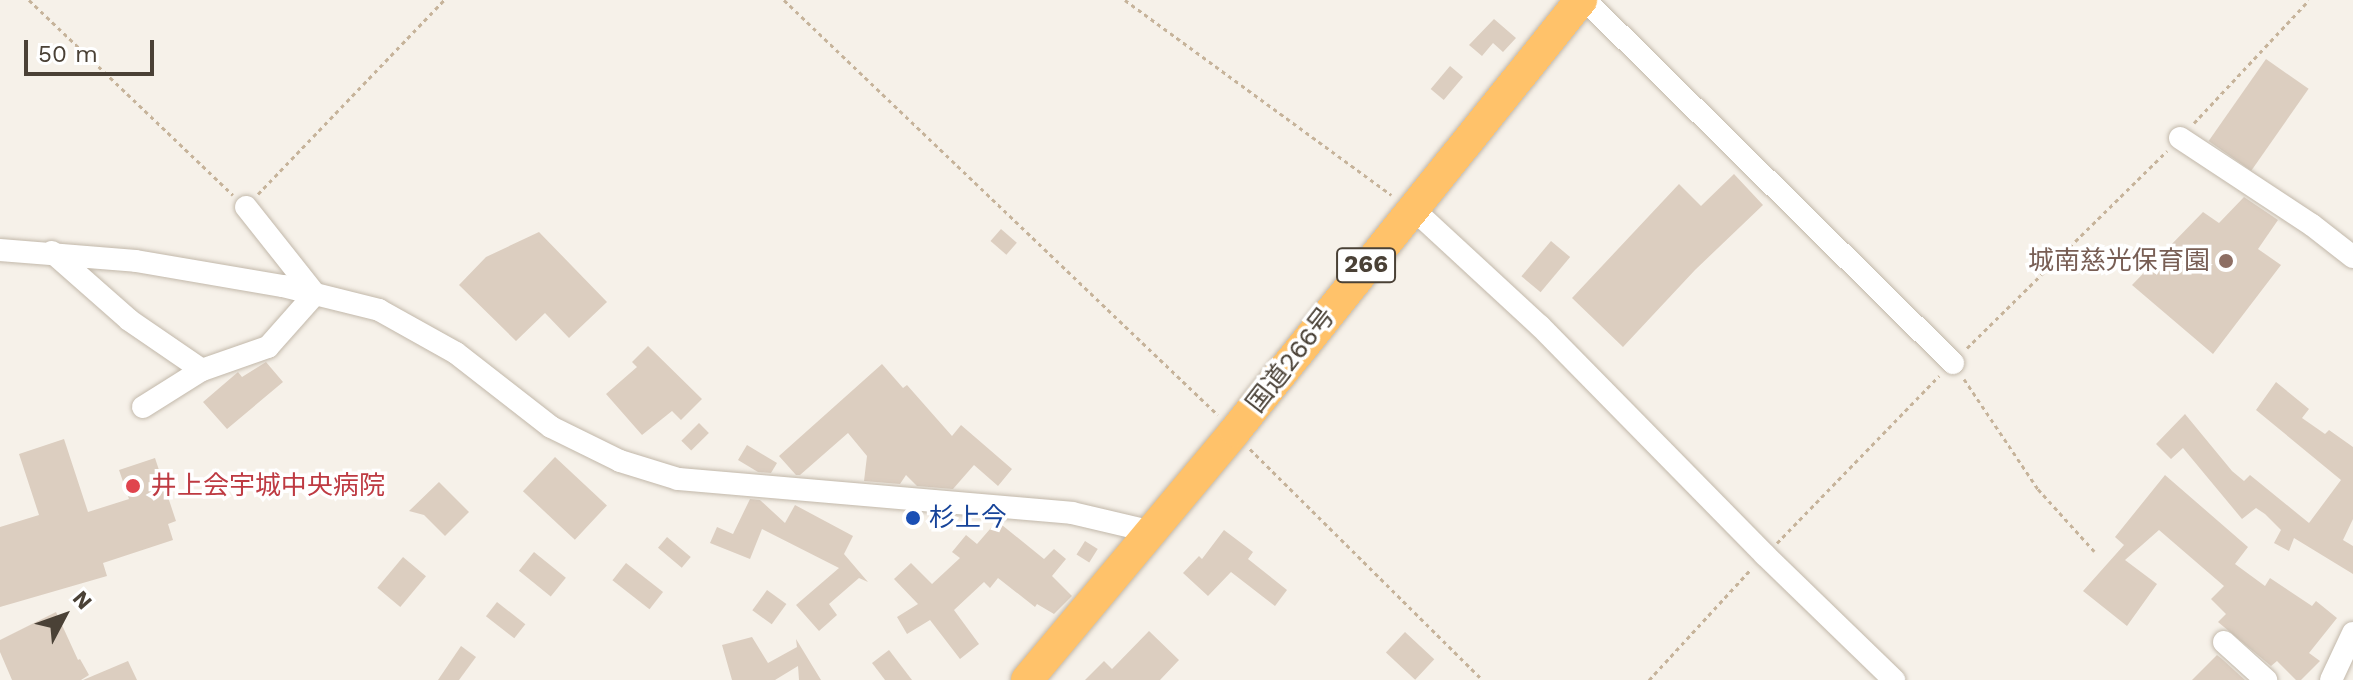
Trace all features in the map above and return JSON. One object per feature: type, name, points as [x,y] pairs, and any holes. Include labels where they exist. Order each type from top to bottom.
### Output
[{"type":"highway","name":"国道266号","points":[[1027,680],[1153,532],[1583,0]]},
{"type":"street","points":[[1583,0],[1953,363]]},
{"type":"street","points":[[2180,138],[2312,225],[2353,257]]},
{"type":"street","points":[[246,207],[315,294]]},
{"type":"street","points":[[1412,208],[1540,326],[1765,555],[1894,680]]},
{"type":"street","points":[[0,250],[136,261],[315,294],[379,310],[456,353],[551,427],[620,461],[678,479],[1072,513],[1153,532]]},
{"type":"street","points":[[52,252],[129,320],[202,370]]},
{"type":"street","points":[[143,407],[202,370],[268,347],[315,294]]},
{"type":"street","points":[[2331,680],[2353,633]]},
{"type":"street","points":[[2224,642],[2266,680]]},
{"type":"path","points":[[29,0],[246,207],[444,0]]},
{"type":"path","points":[[784,0],[1234,432],[1483,680]]},
{"type":"path","points":[[1125,0],[1377,186],[1412,208]]},
{"type":"path","points":[[1649,680],[1765,555],[2180,138],[2309,0]]},
{"type":"path","points":[[1953,363],[2038,489],[2094,551]]},
{"type":"building","points":[[1494,19],[1516,38],[1503,52],[1493,43],[1482,56],[1469,45]]},
{"type":"building","points":[[2266,59],[2309,89],[2251,171],[2209,141]]},
{"type":"building","points":[[1450,66],[1463,77],[1444,100],[1431,89]]},
{"type":"building","points":[[1734,174],[1763,205],[1695,270],[1623,347],[1572,298],[1679,184],[1701,206]]},
{"type":"building","points":[[2244,197],[2278,220],[2258,249],[2281,265],[2213,354],[2132,285],[2203,212],[2219,223]]},
{"type":"building","points":[[1001,229],[1017,243],[1006,255],[991,241]]},
{"type":"building","points":[[539,232],[607,302],[569,338],[545,313],[516,341],[459,285],[486,257]]},
{"type":"building","points":[[1551,241],[1570,257],[1541,292],[1521,276]]},
{"type":"building","points":[[648,346],[702,399],[681,420],[672,411],[642,435],[606,394],[637,367],[632,362]]},
{"type":"building","points":[[266,362],[283,382],[227,429],[203,402],[238,372],[242,377]]},
{"type":"building","points":[[882,364],[903,388],[907,385],[952,436],[961,425],[1012,469],[998,486],[974,465],[953,489],[917,486],[906,475],[900,484],[864,481],[867,456],[848,433],[800,475],[796,475],[779,456]]},
{"type":"building","points":[[2276,382],[2309,409],[2302,418],[2325,434],[2329,430],[2353,447],[2353,519],[2343,540],[2353,546],[2353,574],[2294,538],[2289,551],[2274,543],[2281,530],[2265,514],[2256,508],[2242,519],[2183,448],[2171,459],[2156,444],[2185,414],[2232,471],[2244,481],[2250,475],[2309,523],[2341,480],[2256,410]]},
{"type":"building","points":[[699,423],[709,433],[691,451],[681,441]]},
{"type":"building","points":[[64,439],[88,512],[129,499],[119,470],[155,458],[176,521],[168,524],[173,540],[103,563],[107,576],[0,607],[0,527],[39,515],[19,454]]},
{"type":"building","points":[[747,445],[777,463],[771,473],[758,472],[738,460]]},
{"type":"building","points":[[555,457],[607,505],[575,540],[523,491]]},
{"type":"building","points":[[2165,475],[2248,547],[2235,564],[2265,586],[2270,578],[2312,606],[2316,601],[2337,618],[2309,653],[2320,661],[2301,680],[2296,680],[2277,661],[2271,666],[2218,622],[2226,614],[2211,599],[2224,586],[2159,530],[2125,560],[2157,584],[2127,626],[2083,591],[2124,545],[2115,537]]},
{"type":"building","points":[[439,482],[469,512],[445,536],[424,515],[409,511]]},
{"type":"building","points":[[750,499],[760,500],[785,523],[795,505],[853,536],[844,554],[868,582],[859,578],[829,604],[837,615],[819,631],[796,605],[839,568],[762,529],[750,559],[710,543],[717,527],[733,534]]},
{"type":"building","points":[[997,521],[1044,559],[1054,549],[1066,559],[1052,576],[1072,596],[1054,614],[1037,604],[1035,607],[998,578],[990,588],[984,582],[954,610],[979,644],[960,659],[930,620],[907,634],[897,617],[918,604],[894,579],[911,563],[932,584],[960,558],[952,552],[966,535],[977,544]]},
{"type":"building","points":[[1224,530],[1253,552],[1248,559],[1287,590],[1275,606],[1231,572],[1208,596],[1183,573],[1199,556],[1202,559]]},
{"type":"building","points":[[667,537],[691,557],[682,568],[658,548]]},
{"type":"building","points":[[1085,541],[1098,549],[1089,563],[1077,555]]},
{"type":"building","points":[[534,552],[566,578],[551,596],[519,571]]},
{"type":"building","points":[[403,557],[426,576],[400,607],[377,588]]},
{"type":"building","points":[[626,563],[663,592],[649,609],[612,580]]},
{"type":"building","points":[[767,590],[786,604],[772,624],[752,610]]},
{"type":"building","points":[[497,602],[525,624],[514,638],[486,616]]},
{"type":"building","points":[[56,612],[78,660],[89,675],[81,680],[12,680],[0,652],[0,640]]},
{"type":"building","points":[[1149,631],[1179,660],[1160,680],[1085,680],[1104,661],[1112,669]]},
{"type":"building","points":[[1405,632],[1434,659],[1415,680],[1386,652]]},
{"type":"building","points":[[752,637],[768,663],[797,647],[796,639],[821,680],[799,680],[798,666],[775,680],[732,680],[722,645]]},
{"type":"building","points":[[461,646],[476,657],[459,680],[438,680]]},
{"type":"building","points":[[889,650],[912,680],[885,680],[872,663]]},
{"type":"building","points":[[2217,655],[2222,659],[2245,680],[2192,680]]},
{"type":"building","points":[[128,661],[137,680],[83,680]]},
{"type":"place","name":"城南慈光保育園","points":[[2226,261]]},
{"type":"place","name":"井上会宇城中央病院","points":[[133,486]]},
{"type":"place","name":"杉上今","points":[[913,518]]}]
